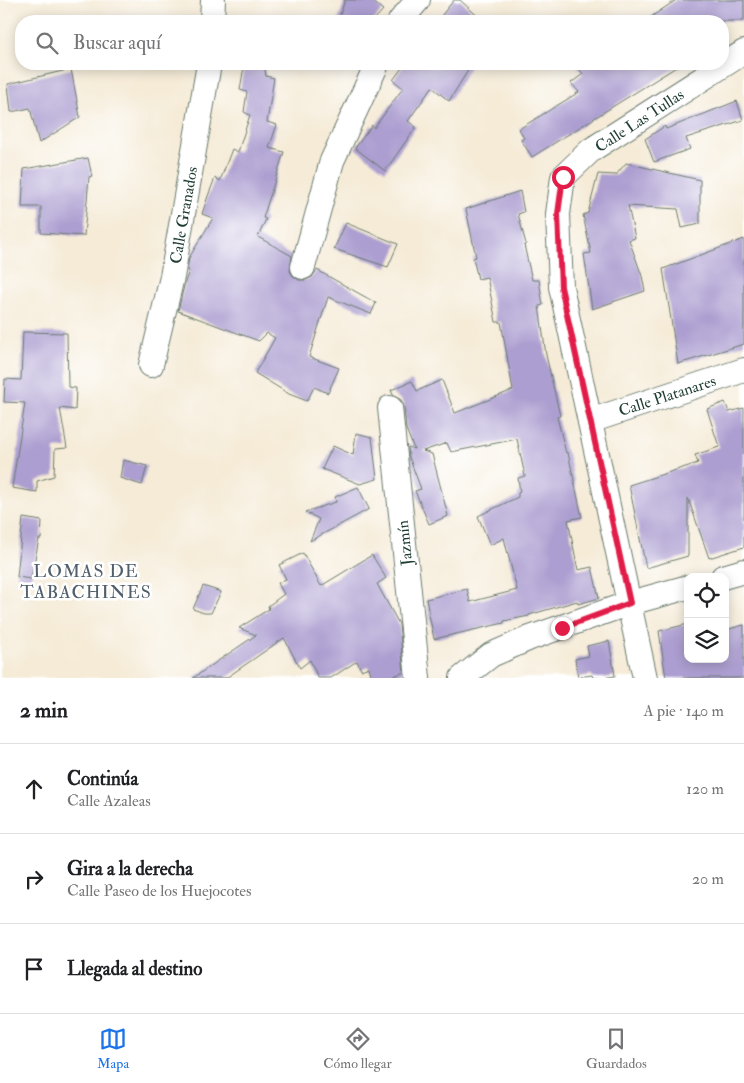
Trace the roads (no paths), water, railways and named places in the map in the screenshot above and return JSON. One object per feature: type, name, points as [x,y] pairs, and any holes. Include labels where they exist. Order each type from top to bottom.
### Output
[{"type":"street","points":[[212,15],[213,0]]},
{"type":"street","points":[[405,15],[418,0]]},
{"type":"street","name":"Calle Las Tullas","points":[[729,62],[744,52]]},
{"type":"street","name":"Calle Granados","points":[[151,365],[172,277],[208,70]]},
{"type":"street","points":[[303,267],[332,161],[374,70]]},
{"type":"street","name":"Calle Las Tullas","points":[[590,421],[561,287],[558,214],[563,177],[591,150],[716,70]]},
{"type":"street","name":"Calle Platanares","points":[[590,421],[744,370]]},
{"type":"street","name":"Jazmín","points":[[390,408],[418,678]]},
{"type":"street","points":[[590,421],[645,678]]},
{"type":"street","points":[[729,576],[744,571]]},
{"type":"street","points":[[462,678],[491,655],[530,638],[630,603],[684,588]]},
{"type":"district","name":"LOMAS DE TABACHINES","points":[[86,581]]}]
